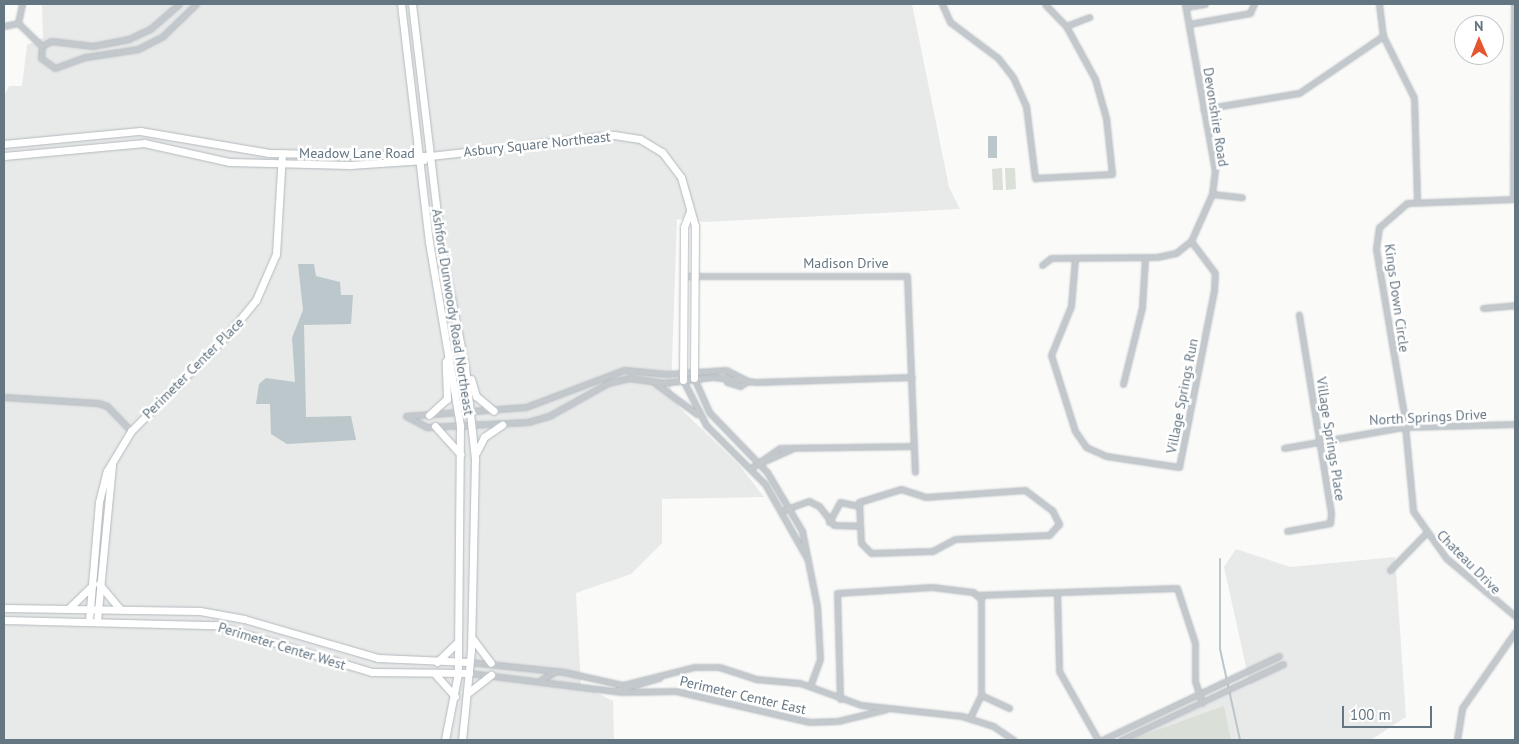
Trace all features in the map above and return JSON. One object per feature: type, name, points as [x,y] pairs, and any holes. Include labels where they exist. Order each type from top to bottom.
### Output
[{"type":"main road","name":"Ashford Dunwoody Road Northeast","points":[[401,4],[429,242],[450,354],[460,426],[458,673],[455,696],[444,740]]},
{"type":"main road","name":"Ashford Dunwoody Road Northeast","points":[[412,4],[430,156],[452,311],[471,413],[475,458],[469,692],[462,740]]},
{"type":"main road","name":"Meadow Lane Road","points":[[4,144],[140,132],[222,148],[282,153],[419,152],[430,156]]},
{"type":"main road","name":"Asbury Square Northeast","points":[[430,156],[630,136],[650,143],[674,165],[686,189],[690,212],[696,226],[693,375]]},
{"type":"main road","name":"Meadow Lane Road","points":[[4,156],[144,143],[230,162],[281,164],[421,163],[430,156]]},
{"type":"main road","name":"Perimeter Center Place","points":[[97,621],[94,609],[96,585],[113,463],[131,431],[228,334],[256,300],[276,254],[282,153]]},
{"type":"main road","name":"Asbury Square Northeast","points":[[683,377],[684,226],[690,212]]},
{"type":"main road","points":[[452,311],[466,345],[473,391],[494,411]]},
{"type":"main road","points":[[429,416],[447,399],[446,362],[450,354]]},
{"type":"main road","points":[[475,458],[484,437],[502,425]]},
{"type":"main road","points":[[435,426],[460,454]]},
{"type":"main road","points":[[68,609],[96,585],[120,609]]},
{"type":"main road","name":"Perimeter Center West","points":[[4,608],[120,609],[228,615],[323,644],[378,658],[469,662]]},
{"type":"main road","points":[[89,621],[94,609]]},
{"type":"main road","name":"Perimeter Center West","points":[[4,620],[216,625],[372,672],[469,673]]},
{"type":"main road","points":[[471,636],[491,663]]},
{"type":"main road","points":[[437,662],[458,643]]},
{"type":"main road","points":[[319,657],[323,644]]},
{"type":"main road","points":[[433,674],[455,696]]},
{"type":"main road","points":[[469,692],[491,675]]},
{"type":"street","points":[[18,24],[22,4]]},
{"type":"street","points":[[42,46],[51,41],[93,46],[130,39],[150,29],[179,4]]},
{"type":"street","points":[[18,24],[42,46],[45,64],[55,68],[86,56],[129,52],[163,36],[196,4]]},
{"type":"street","points":[[942,4],[950,22],[998,58],[1013,77],[1026,106],[1035,178],[1112,174],[1106,118],[1095,79],[1066,26],[1045,4]]},
{"type":"street","points":[[1185,5],[1205,4]]},
{"type":"street","points":[[1188,24],[1250,13],[1254,4]]},
{"type":"street","points":[[1379,4],[1383,36],[1414,98],[1418,201]]},
{"type":"street","points":[[1514,4],[1514,199]]},
{"type":"street","name":"Devonshire Road","points":[[1185,5],[1215,171],[1212,194],[1191,241]]},
{"type":"street","points":[[1066,26],[1088,17]]},
{"type":"street","points":[[4,26],[18,24]]},
{"type":"street","points":[[1203,109],[1299,93],[1383,36]]},
{"type":"street","points":[[1212,194],[1242,197]]},
{"type":"street","name":"Kings Down Circle","points":[[1403,427],[1376,248],[1379,227],[1400,205],[1418,201],[1514,199]]},
{"type":"street","points":[[1042,265],[1051,258],[1145,258],[1176,253],[1191,241]]},
{"type":"street","name":"Village Springs Run","points":[[1076,258],[1071,306],[1051,355],[1051,368],[1075,432],[1086,447],[1106,456],[1180,467],[1214,290],[1214,273],[1191,241]]},
{"type":"street","points":[[1123,384],[1142,307],[1145,258]]},
{"type":"street","name":"Madison Drive","points":[[684,276],[907,276],[915,472]]},
{"type":"street","points":[[1483,308],[1515,305]]},
{"type":"street","name":"Village Springs Place","points":[[1287,531],[1330,523],[1331,501],[1299,315]]},
{"type":"street","points":[[683,377],[615,372],[546,401],[494,411],[406,416],[420,426],[502,425],[545,418],[612,382],[651,381],[683,377],[726,370],[748,381]]},
{"type":"street","points":[[693,375],[726,377],[748,381],[912,377]]},
{"type":"street","points":[[693,375],[712,416],[758,462],[789,507],[805,540],[817,606],[820,655],[810,686]]},
{"type":"street","points":[[683,377],[699,416]]},
{"type":"street","points":[[651,381],[699,416],[751,468],[782,511],[808,562]]},
{"type":"street","points":[[4,397],[107,406],[131,431]]},
{"type":"street","name":"North Springs Drive","points":[[1284,448],[1321,439],[1403,427],[1515,424]]},
{"type":"street","name":"Chateau Drive","points":[[1403,427],[1408,492],[1425,534],[1475,586],[1515,616]]},
{"type":"street","points":[[751,468],[774,449],[914,446]]},
{"type":"street","points":[[901,489],[925,497],[1024,490],[1052,510],[1059,524],[1048,535],[956,539],[932,551],[875,554],[863,546],[858,526],[859,502],[901,489]]},
{"type":"street","points":[[782,511],[789,507],[812,502],[829,522],[858,526]]},
{"type":"street","points":[[829,522],[840,502],[859,506]]},
{"type":"street","points":[[1390,570],[1425,534]]},
{"type":"street","points":[[840,699],[836,593],[932,587],[976,595],[1177,588],[1195,643],[1198,694],[1202,703]]},
{"type":"street","points":[[1057,592],[1063,682],[1098,740]]},
{"type":"street","points":[[970,718],[981,695],[981,599],[976,595]]},
{"type":"street","points":[[1457,740],[1462,708],[1515,632]]},
{"type":"street","points":[[1102,740],[1280,656]]},
{"type":"street","name":"Perimeter Center East","points":[[469,662],[556,671],[618,684],[659,678],[711,666],[755,679],[810,686],[840,699],[970,718],[1014,740]]},
{"type":"street","points":[[1121,740],[1283,664]]},
{"type":"street","points":[[531,681],[550,677],[556,671]]},
{"type":"street","name":"Perimeter Center East","points":[[469,673],[609,690],[676,691],[817,722],[892,708]]},
{"type":"street","points":[[609,690],[652,684],[659,678]]},
{"type":"street","points":[[981,695],[1009,708]]},
{"type":"shaded area","points":[[42,4],[912,4],[949,187],[960,209],[705,222],[677,219],[671,389],[680,408],[740,466],[764,497],[662,499],[662,543],[631,574],[576,593],[581,685],[613,701],[614,740],[4,740],[4,96],[9,86],[22,86],[27,45],[43,38]]},
{"type":"shaded area","points":[[988,136],[997,136],[997,158],[988,158]]},
{"type":"shaded area","points":[[1002,168],[1003,190],[993,190],[992,169]]},
{"type":"shaded area","points":[[1005,168],[1015,168],[1016,189],[1006,190]]},
{"type":"shaded area","points":[[298,264],[314,264],[316,276],[340,282],[341,295],[353,295],[351,324],[304,325],[306,417],[351,416],[356,440],[287,444],[271,434],[270,404],[256,404],[259,384],[266,378],[295,382],[292,338],[303,310]]},
{"type":"shaded area","points":[[1236,549],[1290,567],[1395,557],[1406,717],[1371,740],[1130,740],[1250,685],[1224,567]]},
{"type":"shaded area","points":[[1224,706],[1231,740],[1130,740],[1201,714]]},
{"type":"waterway","points":[[1220,559],[1220,649],[1240,740]]}]
